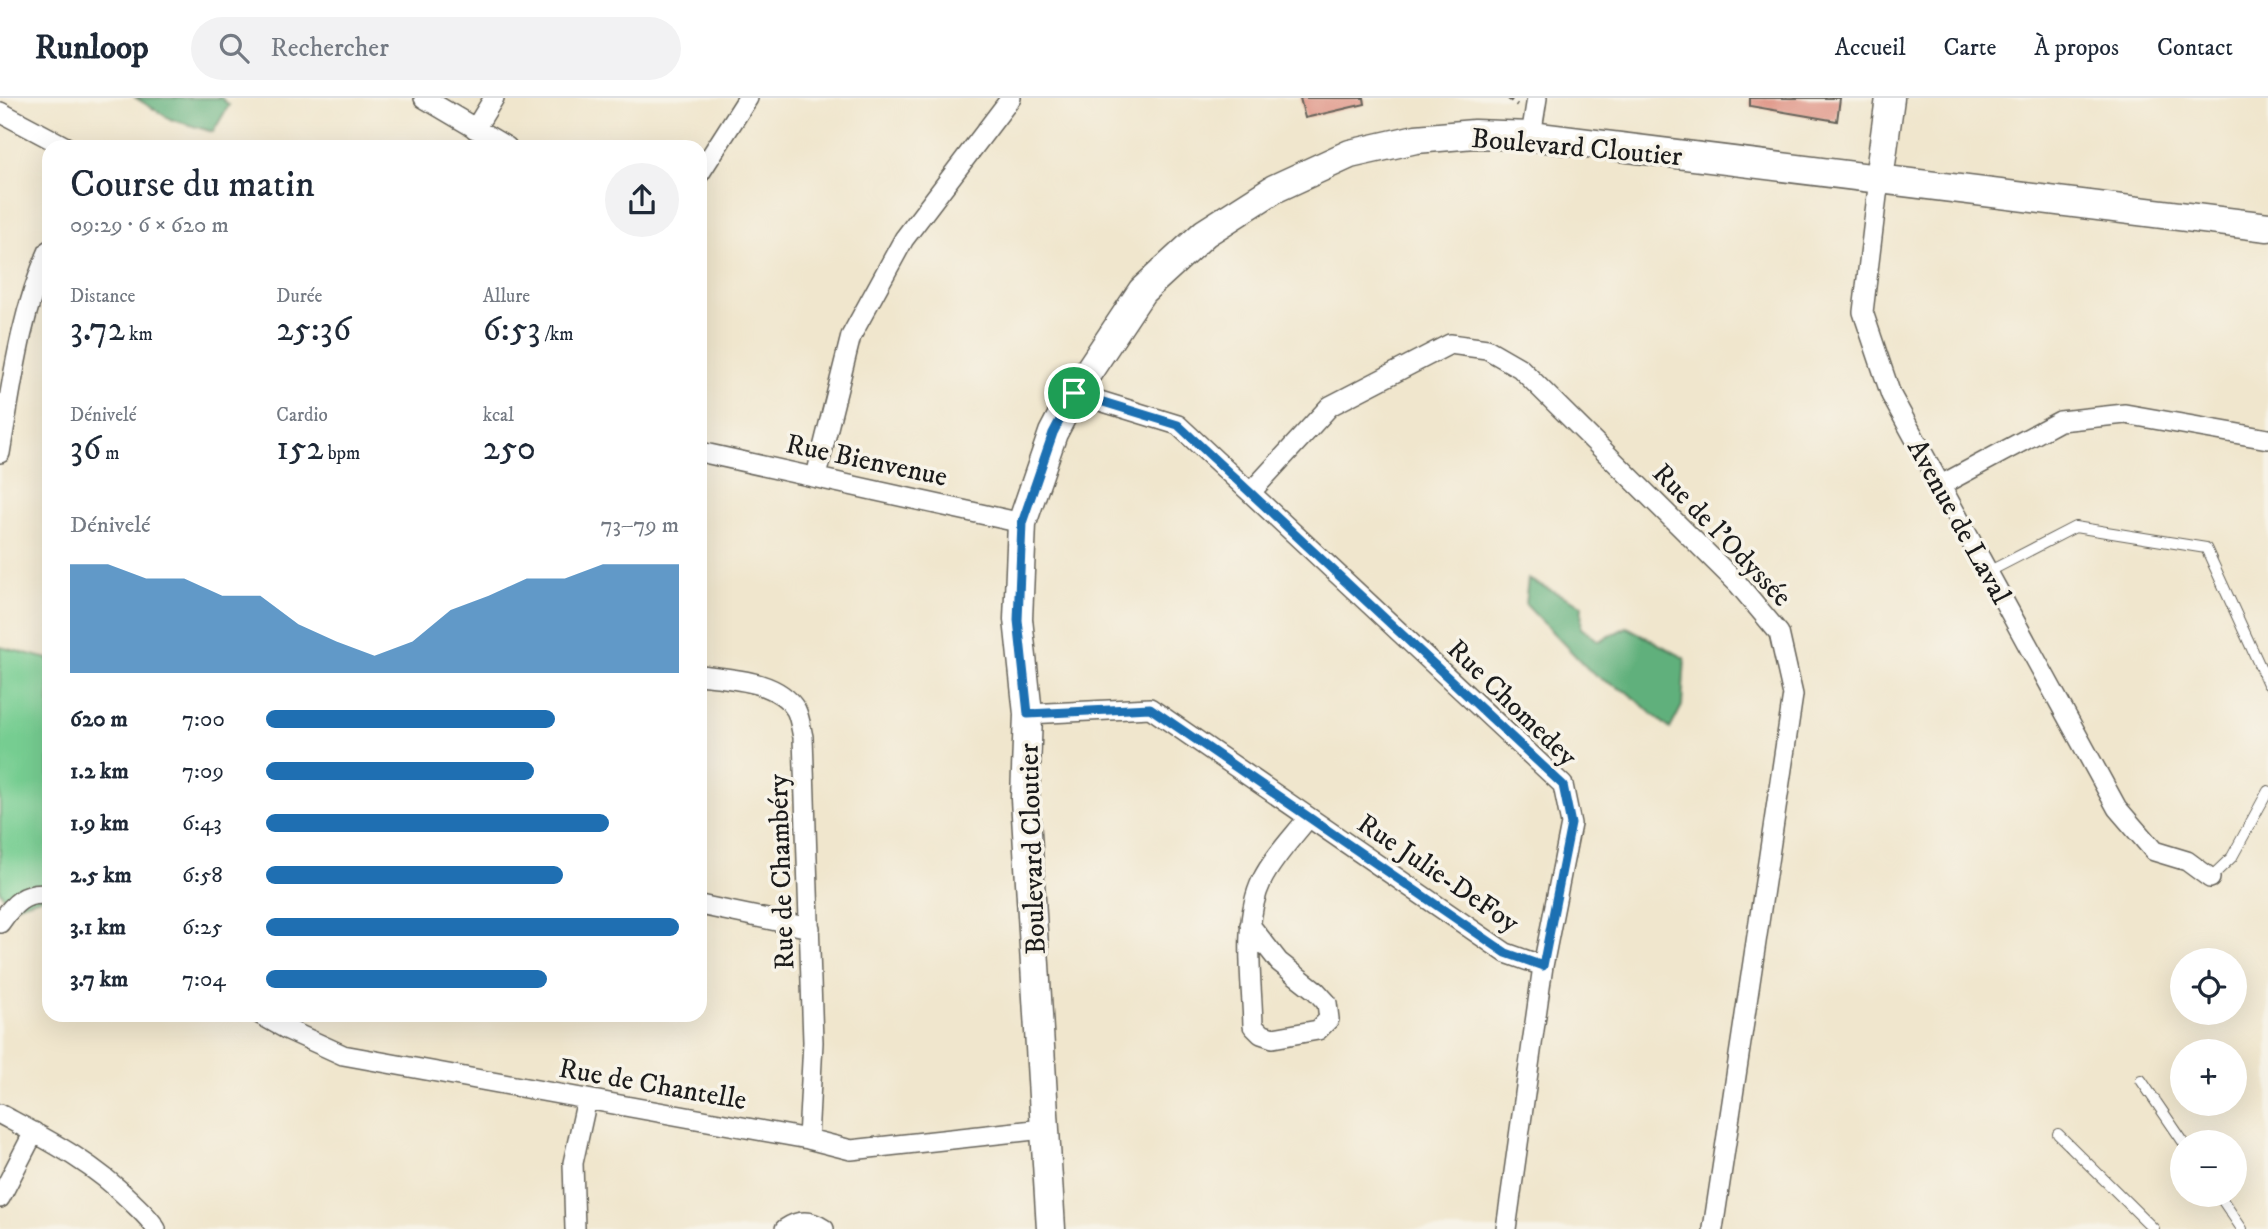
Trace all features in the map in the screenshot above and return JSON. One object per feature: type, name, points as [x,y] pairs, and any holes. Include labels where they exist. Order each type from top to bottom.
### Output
[{"type":"street","points":[[425,98],[495,140]]},
{"type":"street","points":[[475,129],[494,98]]},
{"type":"street","points":[[707,162],[748,98]]},
{"type":"street","points":[[816,476],[851,336],[904,239],[1011,98]]},
{"type":"street","points":[[1531,136],[1537,98]]},
{"type":"street","name":"Avenue de Laval","points":[[1890,98],[1863,312],[1891,395],[2117,808],[2154,851],[2187,862],[2210,878]]},
{"type":"street","points":[[0,112],[53,140]]},
{"type":"street","name":"Boulevard Cloutier","points":[[1051,1229],[1025,799],[1028,714],[1018,620],[1022,523],[1053,433],[1074,393],[1142,291],[1205,233],[1274,188],[1350,154],[1416,139],[1474,134],[1531,136],[2268,227]]},
{"type":"street","points":[[0,453],[23,320],[42,266]]},
{"type":"street","name":"Rue de l'Odyssée","points":[[1251,492],[1330,406],[1450,344],[1487,349],[1520,368],[1738,584],[1779,634],[1793,695],[1713,1229]]},
{"type":"street","name":"Rue Chomedey","points":[[1074,393],[1178,425],[1563,785],[1571,824],[1543,966],[1506,1229]]},
{"type":"street","points":[[1941,485],[2060,421],[2125,414],[2268,439]]},
{"type":"street","name":"Rue Bienvenue","points":[[707,453],[1022,523]]},
{"type":"street","name":"Rue de Chambéry","points":[[707,676],[764,686],[784,696],[797,711],[803,737],[813,1042],[808,1139]]},
{"type":"street","name":"Rue Julie-DeFoy","points":[[1028,714],[1150,708],[1506,953],[1543,966]]},
{"type":"street","points":[[1250,925],[1279,962],[1316,991],[1326,1003],[1329,1019],[1318,1030],[1273,1038],[1261,1034],[1253,1026],[1250,925],[1253,903],[1263,878],[1308,818]]},
{"type":"street","points":[[0,923],[11,907],[22,898],[34,893],[42,894]]},
{"type":"street","points":[[707,906],[810,928]]},
{"type":"street","name":"Rue de Chantelle","points":[[274,1022],[343,1055],[808,1139],[851,1150],[1043,1129]]},
{"type":"street","points":[[575,1229],[573,1163],[587,1099]]},
{"type":"street","points":[[0,1114],[78,1156],[115,1185],[152,1221],[156,1229]]},
{"type":"street","points":[[0,1198],[34,1132]]},
{"type":"street","points":[[785,1229],[807,1221],[824,1229]]},
{"type":"lane","points":[[1987,572],[2075,527],[2206,548],[2268,684]]},
{"type":"lane","points":[[2210,878],[2232,857],[2268,791]]},
{"type":"lane","points":[[2141,1080],[2175,1130]]},
{"type":"lane","points":[[2058,1135],[2154,1229]]},
{"type":"lane","points":[[2227,1207],[2242,1229]]},
{"type":"green space","points":[[136,98],[221,98],[229,105],[213,132],[170,119]]},
{"type":"green space","points":[[1528,579],[1582,605],[1581,628],[1599,641],[1627,627],[1685,658],[1682,706],[1670,729],[1627,692],[1588,669],[1525,604]]},
{"type":"green space","points":[[0,647],[42,657],[42,897],[11,907],[0,891]]},
{"type":"building","points":[[1300,98],[1364,98],[1365,104],[1305,118]]},
{"type":"building","points":[[1750,98],[1840,98],[1837,121],[1750,106]]},
{"type":"route","points":[[1074,393],[1178,425],[1563,785],[1571,824],[1543,966],[1506,953],[1150,708],[1028,714],[1018,620],[1022,523],[1053,433],[1074,393]]}]
